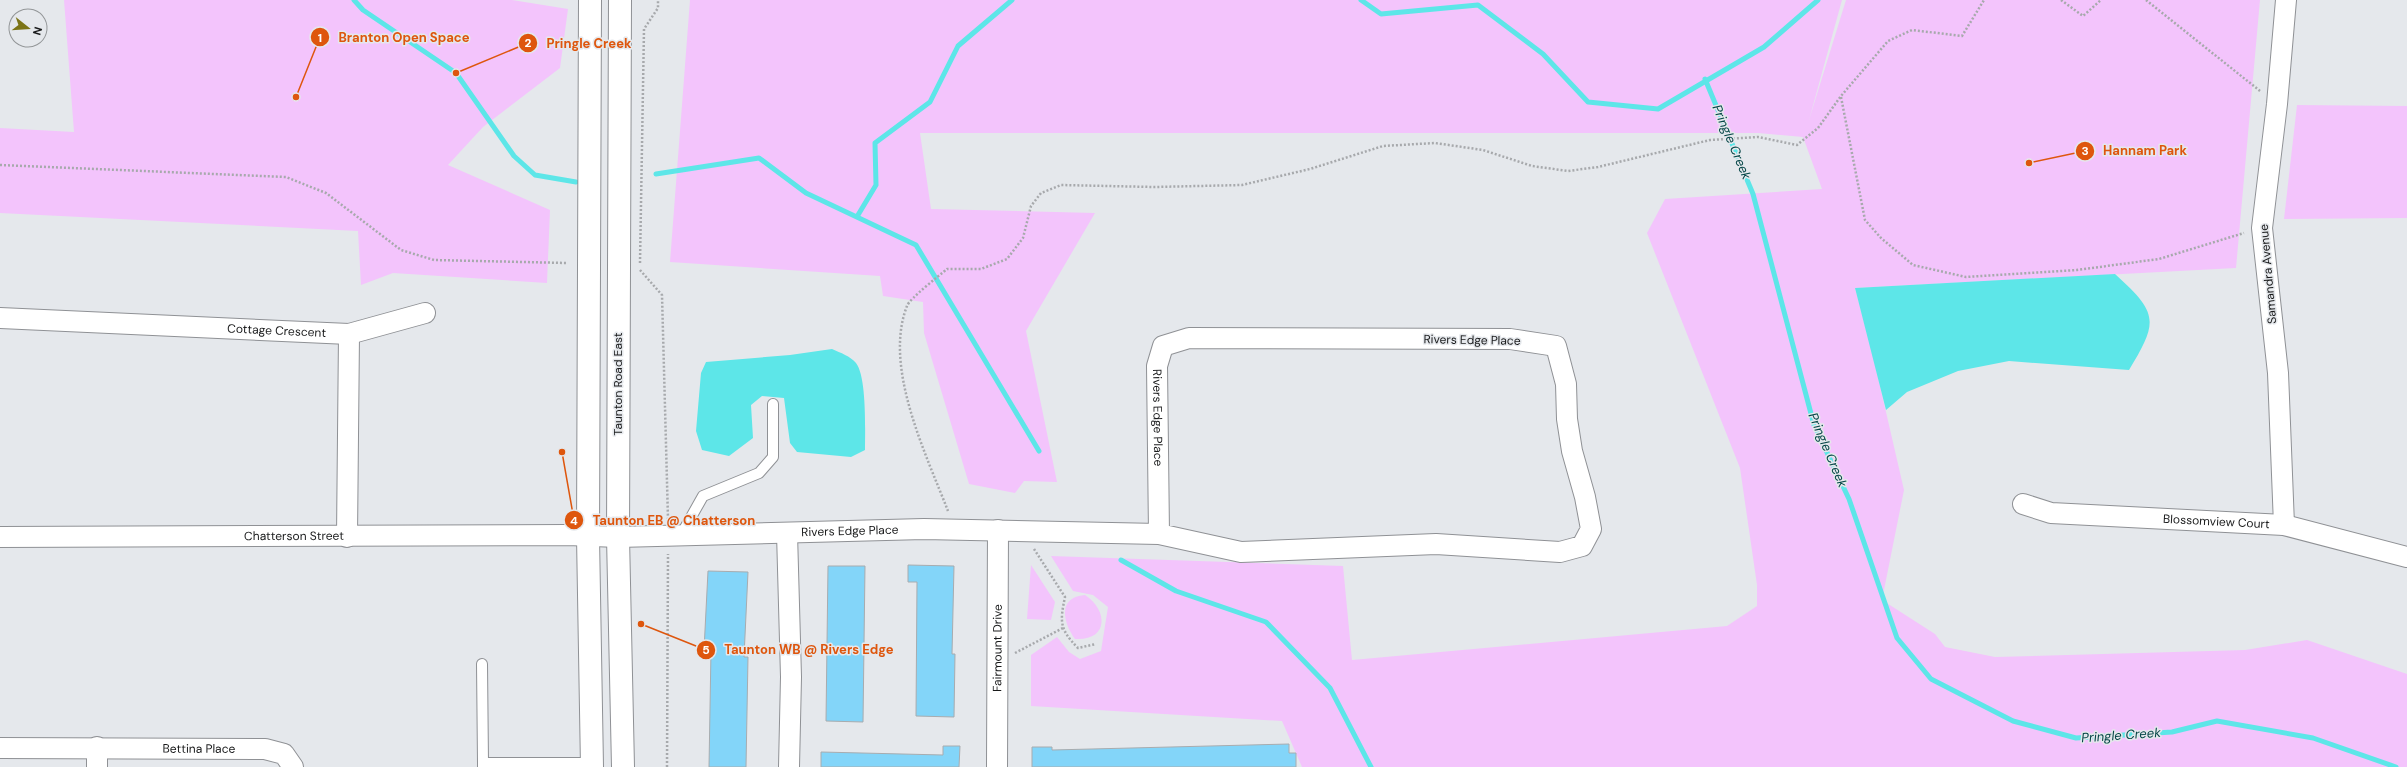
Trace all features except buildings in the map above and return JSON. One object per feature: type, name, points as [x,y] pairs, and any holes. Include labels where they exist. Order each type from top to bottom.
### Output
[{"type":"main road","points":[[590,0],[588,537],[591,765]]},
{"type":"main road","name":"Taunton Road East","points":[[620,0],[618,537],[622,767]]},
{"type":"street","name":"Samandra Avenue","points":[[2284,525],[2278,373],[2262,228],[2277,104],[2286,0]]},
{"type":"street","name":"Cottage Crescent","points":[[0,318],[349,334],[425,313]]},
{"type":"street","points":[[347,537],[349,334]]},
{"type":"street","name":"Rivers Edge Place","points":[[588,537],[955,529],[1022,530],[1160,534],[1241,552],[1436,544],[1560,552],[1582,546],[1591,528],[1585,496],[1572,451],[1567,419],[1566,384],[1556,346],[1510,339],[1189,338],[1163,346],[1157,366],[1160,534]]},
{"type":"street","name":"Blossomview Court","points":[[2024,504],[2051,512],[2284,525],[2407,557]]},
{"type":"street","name":"Fairmount Drive","points":[[996,767],[998,530]]},
{"type":"street","points":[[787,533],[791,677],[790,767]]},
{"type":"street","name":"Chatterson Street","points":[[0,536],[588,537]]},
{"type":"street","points":[[97,747],[97,767]]},
{"type":"street","name":"Bettina Place","points":[[0,748],[265,748],[284,754],[293,767]]},
{"type":"lane","points":[[675,536],[703,496],[759,473],[773,457],[773,404]]},
{"type":"lane","points":[[482,664],[483,765],[591,765]]},
{"type":"path","points":[[658,0],[658,8],[644,29],[640,273],[662,295],[675,536],[667,767]]},
{"type":"path","points":[[955,529],[908,405],[899,341],[907,304],[947,269],[981,269],[1006,259],[1023,238],[1031,206],[1041,193],[1061,185],[1154,187],[1242,185],[1310,169],[1383,146],[1435,143],[1483,150],[1532,166],[1568,171],[1598,167],[1710,140],[1758,138],[1797,145],[1818,128],[1841,96],[1888,40],[1912,30],[1962,36],[1984,0]]},
{"type":"path","points":[[2061,0],[2083,16],[2101,0]]},
{"type":"path","points":[[2146,0],[2277,104]]},
{"type":"path","points":[[1841,96],[1865,220],[1881,238],[1913,265],[1966,277],[2077,270],[2159,259],[2262,228]]},
{"type":"path","points":[[0,165],[286,177],[326,193],[373,231],[401,250],[407,252],[434,260],[567,263]]},
{"type":"path","points":[[1022,530],[1065,597],[1060,618],[1065,635],[1078,648],[1096,644]]},
{"type":"path","points":[[997,662],[1063,628]]},
{"type":"shaded area","points":[[64,0],[512,0],[568,9],[560,68],[483,127],[448,165],[550,210],[547,283],[393,273],[361,285],[358,231],[0,213],[0,128],[74,132]]},
{"type":"shaded area","points":[[690,0],[1842,0],[1809,120],[1846,0],[2260,0],[2236,268],[1855,288],[1874,360],[1904,490],[1882,600],[1935,634],[1945,647],[1995,657],[2245,650],[2307,640],[2407,674],[2407,767],[1302,767],[1282,721],[1031,706],[1031,655],[1057,637],[1069,652],[1080,659],[1101,651],[1108,607],[1093,595],[1073,591],[1051,556],[1343,566],[1352,660],[1727,626],[1757,606],[1757,585],[1740,468],[1647,233],[1665,199],[1822,189],[1803,137],[1758,133],[920,133],[931,209],[1095,213],[1026,331],[1057,482],[1024,481],[1015,493],[969,484],[924,333],[923,302],[883,296],[880,276],[670,262]]},
{"type":"shaded area","points":[[2297,105],[2407,106],[2407,218],[2284,219]]},
{"type":"shaded area","points":[[1031,565],[1055,602],[1051,620],[1027,619]]},
{"type":"shaded area","points":[[1085,595],[1098,609],[1101,616],[1101,624],[1099,630],[1094,635],[1086,638],[1075,639],[1066,619],[1066,606],[1070,600]]},
{"type":"water","points":[[2115,274],[2140,299],[2149,318],[2149,328],[2146,340],[2129,370],[2009,361],[1958,371],[1907,392],[1886,410],[1855,288]]},
{"type":"water","points":[[832,349],[851,358],[860,370],[865,405],[865,450],[851,457],[797,452],[790,443],[784,398],[762,396],[751,405],[753,438],[729,456],[702,450],[696,431],[701,373],[706,362],[790,355]]},
{"type":"waterway","name":"Pringle Creek","points":[[354,0],[363,10],[456,73],[514,156],[535,175],[576,182]]},
{"type":"waterway","name":"Pringle Creek","points":[[858,215],[876,185],[875,143],[930,102],[958,46],[1012,0]]},
{"type":"waterway","name":"Pringle Creek","points":[[1361,0],[1381,14],[1478,5],[1543,54],[1588,102],[1658,109],[1764,47],[1818,0]]},
{"type":"waterway","name":"Pringle Creek","points":[[1705,79],[1753,194],[1814,425],[1849,499],[1897,638],[1931,679],[2013,721],[2076,738],[2172,732],[2217,721],[2313,738],[2396,767]]},
{"type":"waterway","points":[[656,174],[759,158],[806,193],[916,245],[1039,451]]},
{"type":"waterway","points":[[1121,560],[1176,591],[1266,622],[1330,688],[1371,767]]},
{"type":"place","name":"Pringle Creek","points":[[456,73]]},
{"type":"place","name":"Branton Open Space","points":[[296,97]]},
{"type":"place","name":"Hannam Park","points":[[2029,163]]},
{"type":"place","name":"Taunton EB @ Chatterson","points":[[562,452]]},
{"type":"place","name":"Taunton WB @ Rivers Edge","points":[[641,624]]}]
